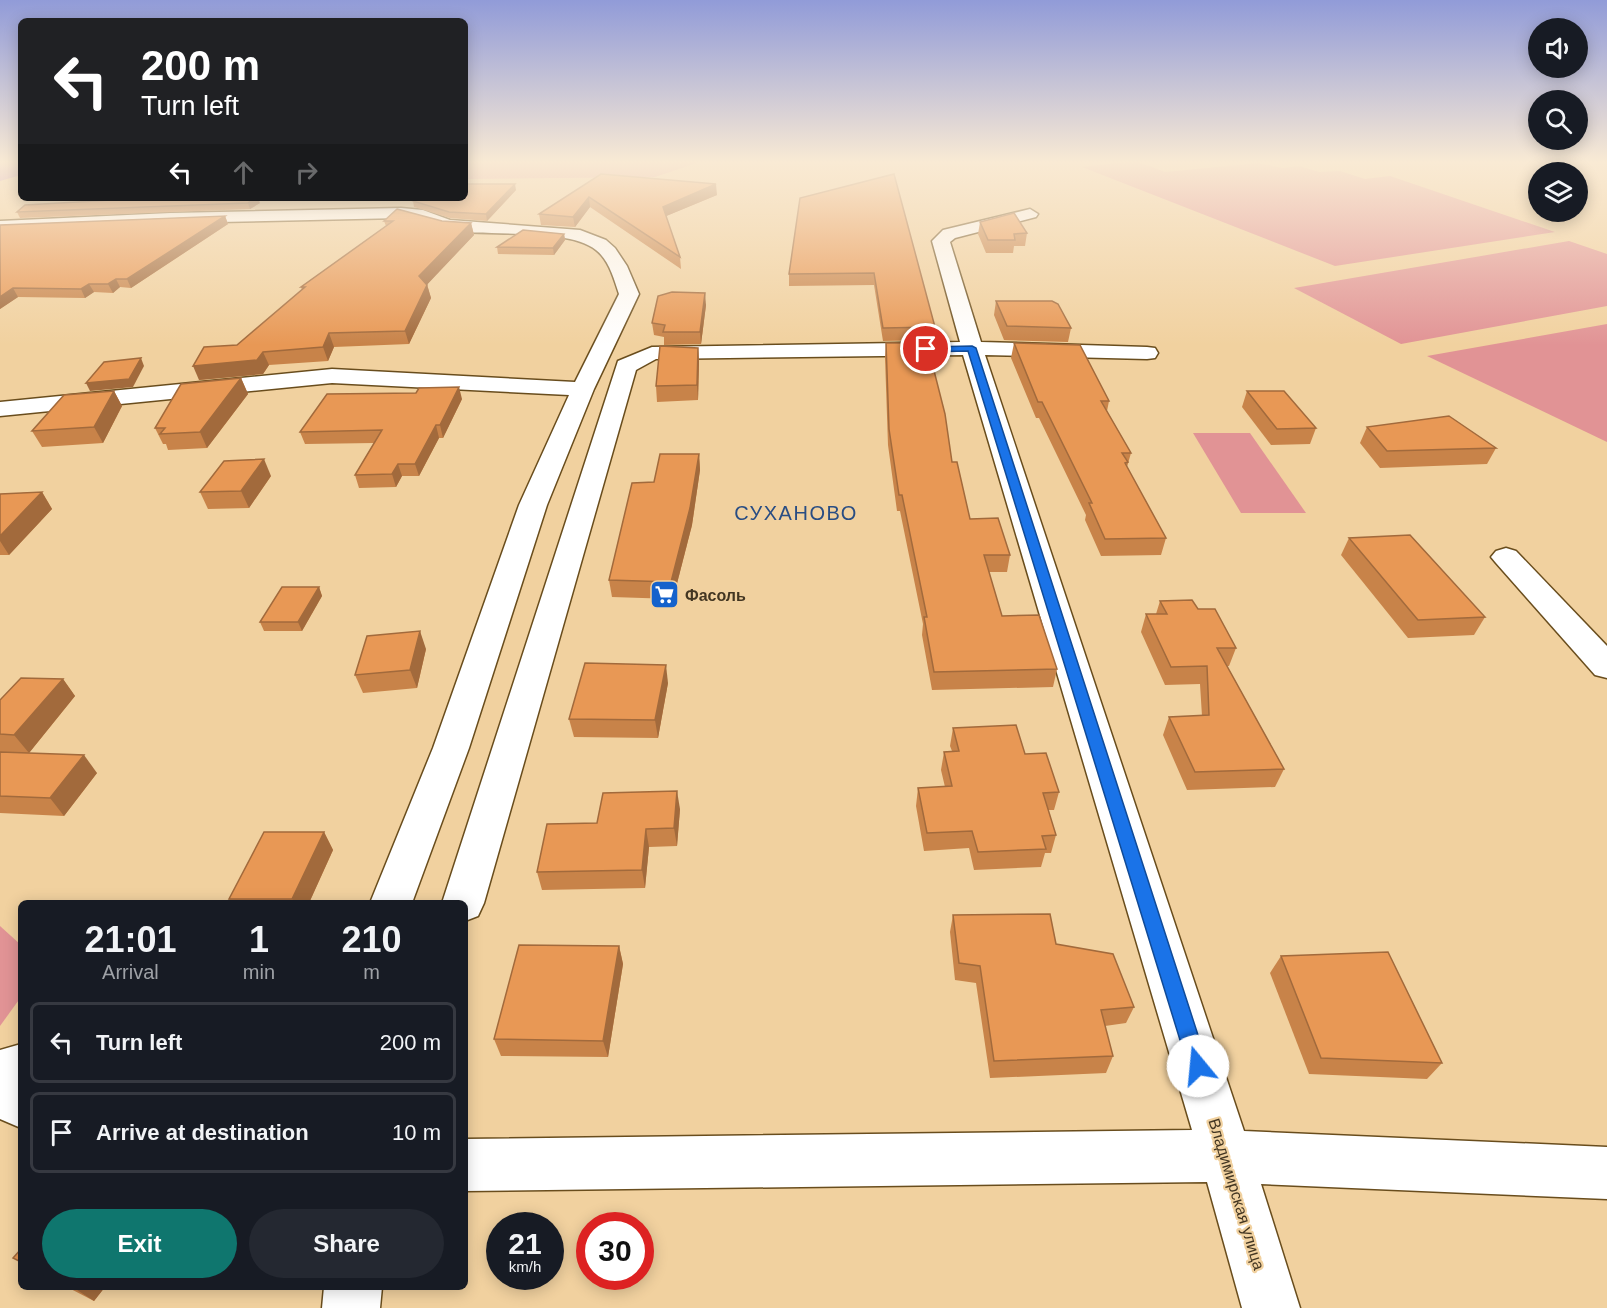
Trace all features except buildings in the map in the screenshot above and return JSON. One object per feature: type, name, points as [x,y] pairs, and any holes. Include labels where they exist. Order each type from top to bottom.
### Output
[{"type":"street","points":[[0,226],[63,223]]},
{"type":"street","points":[[392,900],[451,748],[533,505],[583,389],[629,294],[618,266],[609,252],[600,244],[574,234],[442,223]]},
{"type":"street","name":"Владимирская улица","points":[[993,223],[949,234],[941,241],[972,348],[1226,1156],[1271,1308]]},
{"type":"street","points":[[464,900],[626,366],[652,353],[972,348],[1147,353]]},
{"type":"street","points":[[0,409],[332,376],[583,389]]},
{"type":"street","points":[[1506,557],[1607,667]]},
{"type":"street","points":[[0,1074],[18,1069]]},
{"type":"street","points":[[0,1093],[18,1102]]},
{"type":"street","points":[[468,1165],[1226,1156],[1607,1173]]},
{"type":"street","points":[[351,1308],[353,1290]]},
{"type":"shaded area","points":[[1225,223],[1529,223],[1555,232],[1335,266]]},
{"type":"shaded area","points":[[1569,241],[1607,254],[1607,306],[1401,344],[1294,288]]},
{"type":"shaded area","points":[[1607,324],[1607,442],[1427,356]]},
{"type":"shaded area","points":[[1193,433],[1250,433],[1306,513],[1241,513]]},
{"type":"shaded area","points":[[0,926],[18,942],[18,1001],[0,1026]]},
{"type":"place","name":"Фасоль","points":[[664,595]]},
{"type":"district","name":"СУХАНОВО","points":[[796,513]]},
{"type":"route","points":[[926,349],[972,348],[1198,1066]]}]
